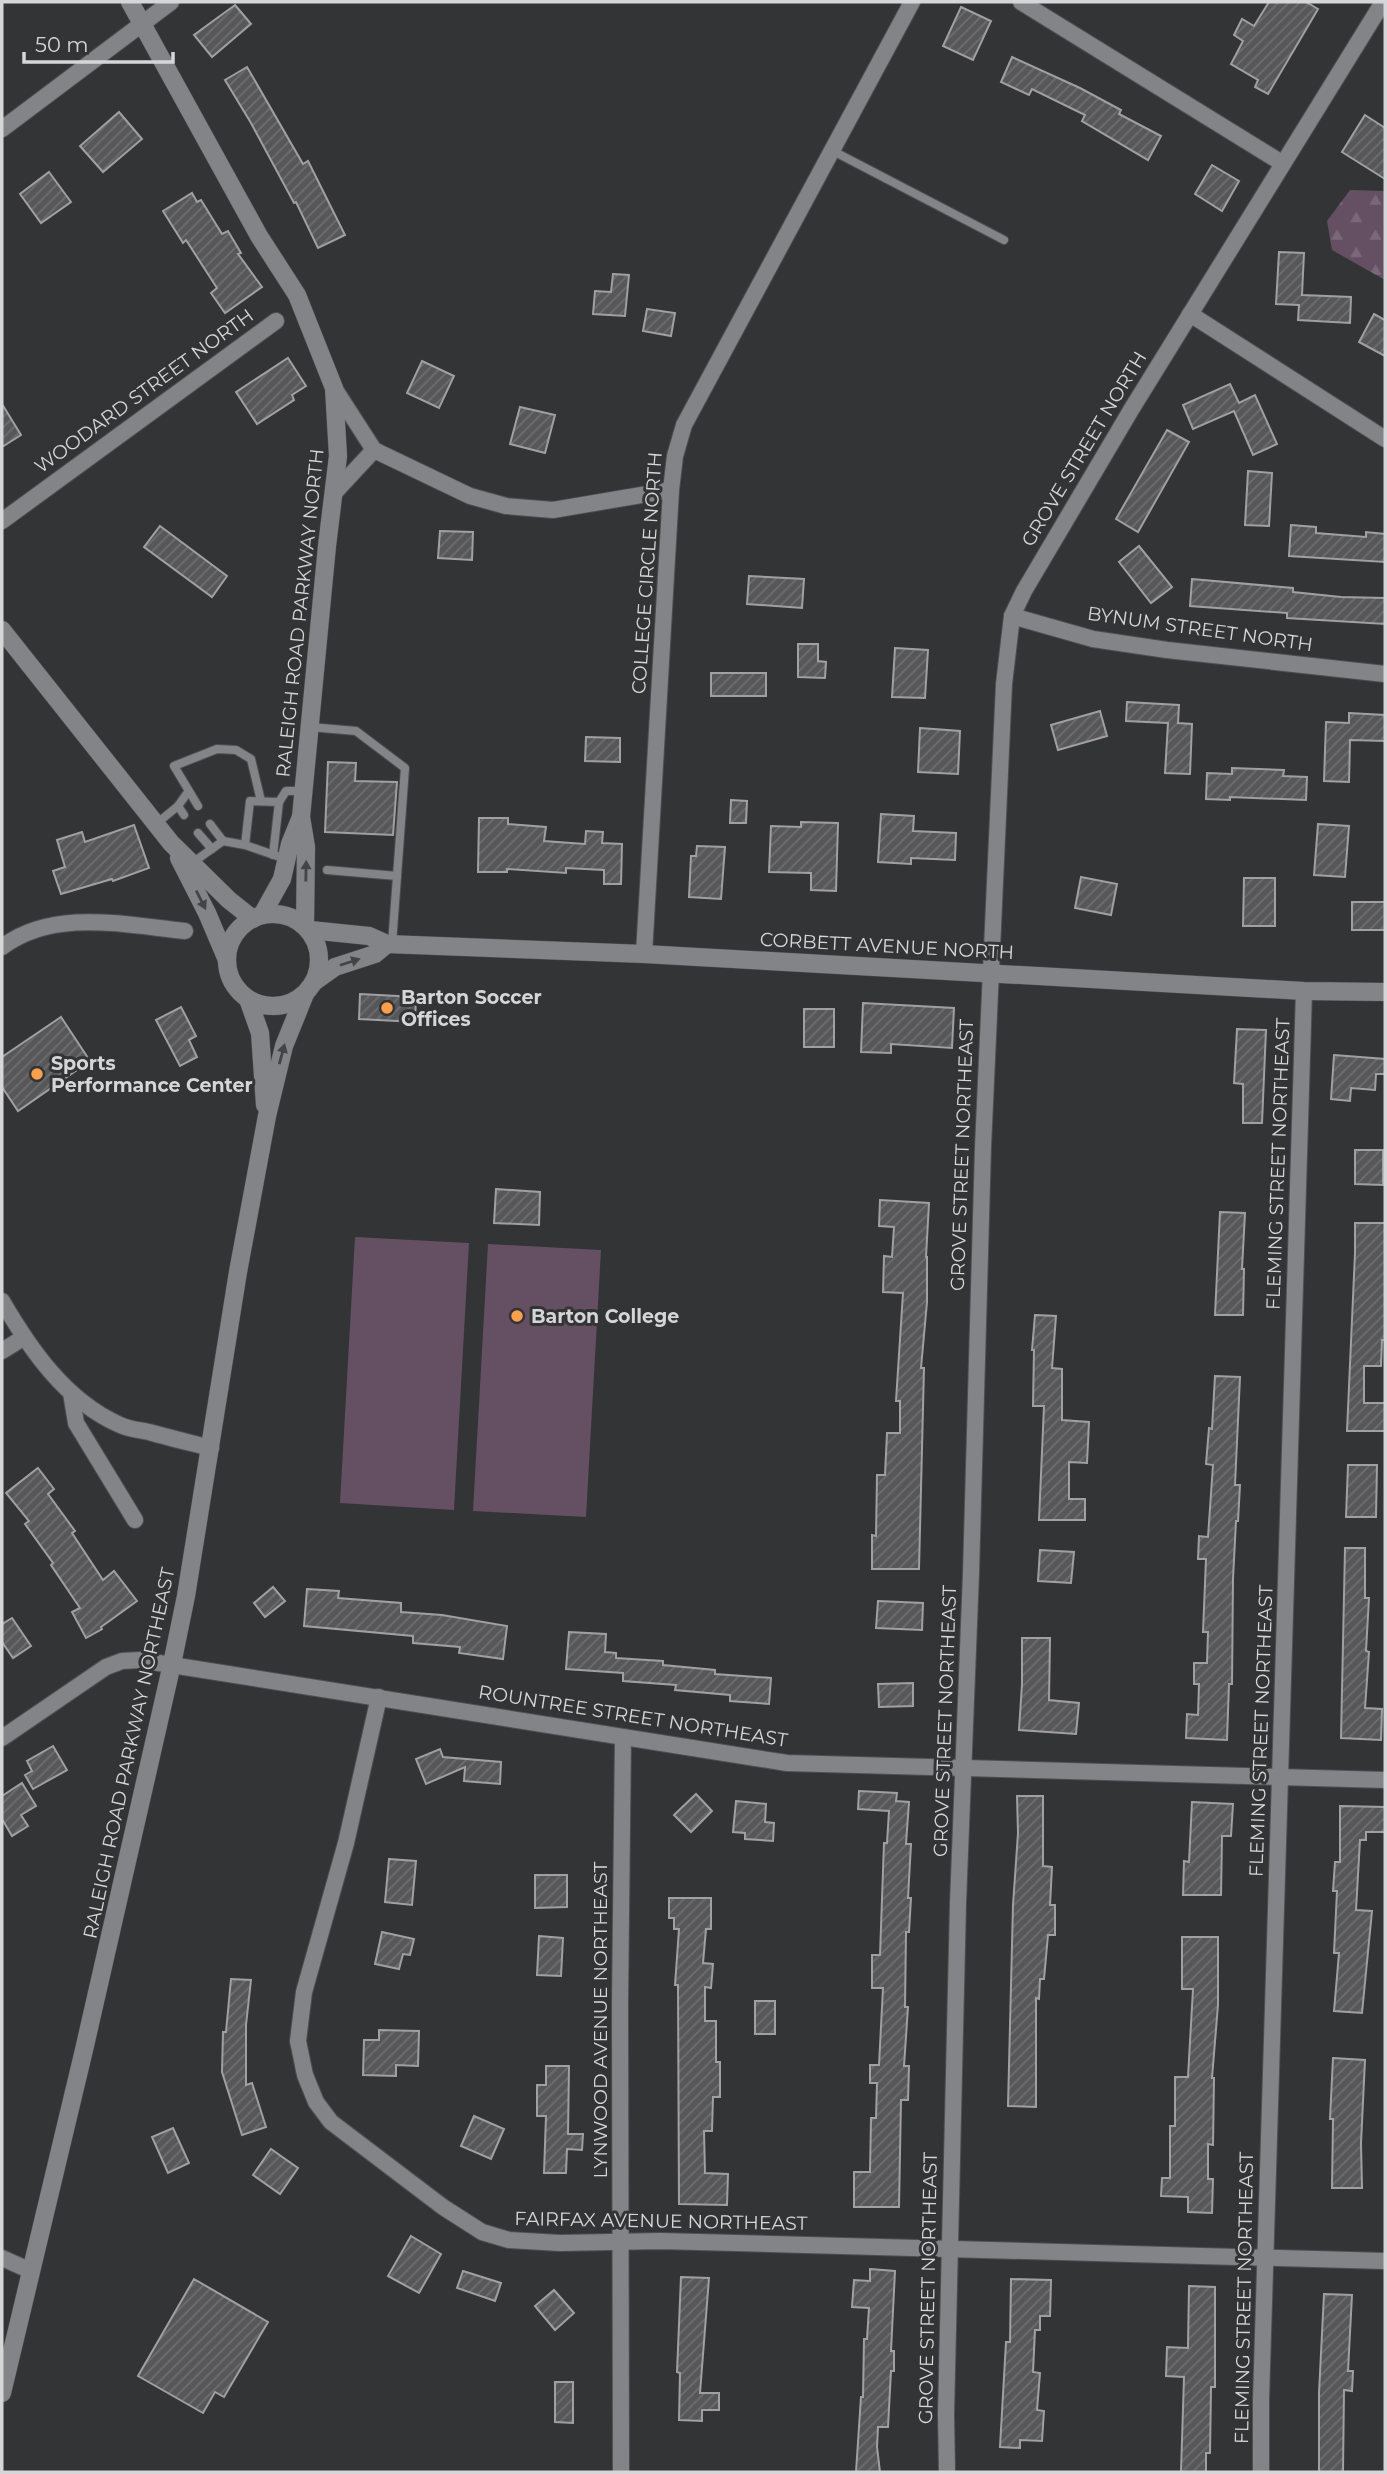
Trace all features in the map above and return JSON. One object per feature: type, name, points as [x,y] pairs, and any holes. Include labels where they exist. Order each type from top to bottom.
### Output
[{"type":"street","name":"RALEIGH ROAD PARKWAY NORTH","points":[[130,2],[259,236],[297,295],[334,388],[338,456],[301,817],[306,847],[307,928]]},
{"type":"street","points":[[2,129],[171,2]]},
{"type":"street","name":"COLLEGE CIRCLE NORTH","points":[[644,954],[675,456],[684,425],[912,2]]},
{"type":"street","points":[[1021,2],[1282,163]]},
{"type":"street","name":"GROVE STREET NORTH","points":[[989,972],[1004,684],[1012,616],[1124,422],[1383,2]]},
{"type":"street","points":[[1190,314],[1385,439]]},
{"type":"street","name":"WOODARD STREET NORTH","points":[[2,521],[276,321]]},
{"type":"street","points":[[334,388],[374,450],[470,496],[506,506],[553,510],[671,490]]},
{"type":"street","points":[[334,493],[374,450]]},
{"type":"street","name":"BYNUM STREET NORTH","points":[[1012,616],[1093,639],[1167,650],[1385,674]]},
{"type":"street","points":[[2,630],[171,843],[229,900],[258,917]]},
{"type":"street","name":"RALEIGH ROAD PARKWAY NORTH","points":[[258,917],[282,878],[280,858],[301,817]]},
{"type":"street","points":[[171,843],[207,913],[227,960],[230,975],[237,988],[248,999],[262,1005],[292,1003],[309,988],[319,969],[320,956],[316,942],[307,928],[292,917],[278,914],[258,917],[237,931],[230,944],[227,960]]},
{"type":"street","points":[[2,947],[38,928],[66,922],[185,931]]},
{"type":"street","name":"CORBETT AVENUE NORTH","points":[[307,928],[369,936],[390,944],[644,954],[1304,990],[1385,992]]},
{"type":"street","name":"CORBETT AVENUE NORTH","points":[[309,988],[335,967],[375,954],[390,944]]},
{"type":"street","name":"GROVE STREET NORTHEAST","points":[[947,2472],[949,2248],[989,972]]},
{"type":"street","name":"RALEIGH ROAD PARKWAY NORTHEAST","points":[[2,2393],[172,1664],[267,1116],[284,1046],[309,988]]},
{"type":"street","name":"FLEMING STREET NORTHEAST","points":[[1261,2472],[1265,2258],[1304,990]]},
{"type":"street","name":"RALEIGH ROAD PARKWAY NORTHEAST","points":[[248,999],[260,1033],[267,1116]]},
{"type":"street","points":[[2,1301],[23,1338],[71,1393],[118,1425],[211,1448]]},
{"type":"street","points":[[2,1351],[23,1338]]},
{"type":"street","points":[[71,1393],[76,1423],[135,1520]]},
{"type":"street","name":"ROUNTREE STREET NORTHEAST","points":[[2,1738],[106,1667],[122,1661],[140,1660],[787,1763],[1385,1780]]},
{"type":"street","name":"FAIRFAX AVENUE NORTHEAST","points":[[379,1697],[346,1843],[304,1992],[298,2041],[305,2074],[316,2102],[331,2122],[443,2207],[482,2232],[509,2240],[560,2243],[660,2241],[1385,2261]]},
{"type":"street","name":"LYNWOOD AVENUE NORTHEAST","points":[[621,2472],[623,1737]]},
{"type":"street","points":[[2,2258],[31,2271]]},
{"type":"lane","points":[[832,151],[1004,240]]},
{"type":"lane","points":[[310,727],[356,730],[405,768],[390,944]]},
{"type":"lane","points":[[198,806],[174,766],[217,749],[236,750],[251,759],[261,801]]},
{"type":"lane","points":[[211,824],[223,841],[245,845],[280,858],[279,802],[286,791],[303,792]]},
{"type":"lane","points":[[156,824],[178,806],[188,792]]},
{"type":"lane","points":[[245,845],[250,801],[279,802]]},
{"type":"lane","points":[[178,806],[184,815]]},
{"type":"lane","points":[[198,832],[212,849]]},
{"type":"lane","points":[[192,863],[223,841]]},
{"type":"lane","points":[[327,870],[397,876]]},
{"type":"green space","points":[[1350,190],[1385,191],[1385,280],[1332,250],[1327,221]]},
{"type":"green space","points":[[355,1237],[469,1243],[454,1510],[340,1503]]},
{"type":"green space","points":[[488,1244],[601,1250],[586,1517],[473,1511]]},
{"type":"building","points":[[1269,2],[1306,2],[1318,9],[1268,94],[1255,87],[1258,80],[1231,64],[1243,41],[1234,35],[1242,19],[1254,26]]},
{"type":"building","points":[[235,5],[251,24],[212,57],[194,35]]},
{"type":"building","points":[[961,7],[991,21],[973,60],[943,46]]},
{"type":"building","points":[[1012,57],[1080,88],[1121,110],[1119,114],[1161,136],[1148,160],[1082,121],[1085,115],[1032,89],[1029,95],[1001,82]]},
{"type":"building","points":[[247,67],[303,164],[308,161],[345,235],[318,248],[296,202],[294,203],[225,80]]},
{"type":"building","points":[[119,112],[142,139],[103,172],[80,146]]},
{"type":"building","points":[[1365,115],[1385,128],[1385,179],[1342,152]]},
{"type":"building","points":[[1212,165],[1239,181],[1222,211],[1195,194]]},
{"type":"building","points":[[49,172],[71,202],[41,223],[20,194]]},
{"type":"building","points":[[192,193],[197,202],[201,200],[222,234],[228,231],[241,253],[238,254],[262,287],[225,313],[211,293],[217,288],[186,240],[183,243],[163,211]]},
{"type":"building","points":[[1279,252],[1304,253],[1302,295],[1351,297],[1350,323],[1298,320],[1299,305],[1276,304]]},
{"type":"building","points":[[613,274],[629,275],[625,316],[593,314],[595,291],[611,292]]},
{"type":"building","points":[[647,309],[675,313],[671,336],[643,331]]},
{"type":"building","points":[[1374,314],[1385,320],[1385,356],[1359,342]]},
{"type":"building","points":[[288,358],[306,386],[292,395],[294,400],[257,424],[236,392]]},
{"type":"building","points":[[422,361],[454,376],[439,408],[407,393]]},
{"type":"building","points":[[1230,384],[1239,403],[1255,395],[1277,444],[1253,455],[1234,411],[1193,429],[1183,405]]},
{"type":"building","points":[[2,404],[21,435],[2,447]]},
{"type":"building","points":[[520,407],[555,415],[545,453],[510,444]]},
{"type":"building","points":[[1167,430],[1189,442],[1138,532],[1116,519]]},
{"type":"building","points":[[1248,471],[1272,473],[1269,526],[1245,525]]},
{"type":"building","points":[[1291,525],[1316,527],[1316,533],[1366,537],[1366,532],[1385,534],[1385,562],[1289,556]]},
{"type":"building","points":[[160,526],[227,576],[212,597],[144,547]]},
{"type":"building","points":[[440,531],[473,532],[472,560],[438,558]]},
{"type":"building","points":[[1139,546],[1172,587],[1151,603],[1119,562]]},
{"type":"building","points":[[749,576],[804,579],[802,608],[747,604]]},
{"type":"building","points":[[1192,579],[1293,588],[1293,592],[1341,597],[1385,598],[1385,624],[1287,618],[1287,613],[1190,606]]},
{"type":"building","points":[[798,644],[818,644],[818,661],[826,662],[825,678],[798,677]]},
{"type":"building","points":[[895,648],[928,650],[925,698],[892,697]]},
{"type":"building","points":[[711,673],[766,673],[766,696],[711,696]]},
{"type":"building","points":[[1127,702],[1179,705],[1178,723],[1192,724],[1190,774],[1165,773],[1168,723],[1126,721]]},
{"type":"building","points":[[1100,711],[1107,736],[1058,750],[1051,725]]},
{"type":"building","points":[[1349,713],[1385,715],[1385,741],[1350,740],[1349,782],[1324,781],[1326,722],[1349,723]]},
{"type":"building","points":[[920,728],[960,731],[958,774],[918,772]]},
{"type":"building","points":[[586,737],[620,738],[620,762],[585,761]]},
{"type":"building","points":[[328,762],[356,763],[355,781],[397,782],[393,835],[325,832]]},
{"type":"building","points":[[1232,768],[1284,770],[1283,776],[1307,777],[1306,800],[1230,797],[1230,800],[1206,799],[1207,773],[1232,774]]},
{"type":"building","points":[[731,800],[747,801],[746,823],[730,823]]},
{"type":"building","points":[[881,814],[914,816],[913,831],[956,833],[955,860],[911,858],[911,864],[878,862]]},
{"type":"building","points":[[479,818],[508,818],[508,824],[546,827],[544,841],[585,844],[586,831],[603,832],[602,843],[622,844],[621,884],[604,884],[604,870],[566,868],[566,873],[507,869],[507,872],[478,872]]},
{"type":"building","points":[[801,822],[838,823],[836,891],[811,890],[811,873],[769,872],[771,826],[801,827]]},
{"type":"building","points":[[1318,824],[1349,826],[1345,877],[1314,875]]},
{"type":"building","points":[[134,825],[149,868],[113,881],[112,879],[61,894],[53,871],[65,867],[57,840],[82,832],[85,842]]},
{"type":"building","points":[[697,846],[725,847],[721,899],[689,897],[691,856],[696,856]]},
{"type":"building","points":[[1081,877],[1117,884],[1111,915],[1075,908]]},
{"type":"building","points":[[1244,878],[1275,878],[1275,926],[1243,926]]},
{"type":"building","points":[[1352,902],[1385,902],[1385,930],[1352,930]]},
{"type":"building","name":"Barton Soccer Offices","points":[[360,994],[416,997],[415,1022],[359,1019]]},
{"type":"building","points":[[863,1003],[954,1008],[952,1048],[891,1044],[891,1053],[861,1052]]},
{"type":"building","points":[[181,1007],[196,1036],[189,1040],[197,1057],[180,1066],[156,1020]]},
{"type":"building","points":[[804,1009],[834,1009],[834,1047],[804,1047]]},
{"type":"building","name":"Sports Performance Center","points":[[61,1017],[90,1061],[18,1111],[2,1087],[2,1057]]},
{"type":"building","points":[[1237,1029],[1266,1030],[1262,1123],[1243,1123],[1243,1084],[1234,1083]]},
{"type":"building","points":[[1334,1055],[1385,1059],[1385,1074],[1376,1074],[1375,1090],[1351,1088],[1350,1101],[1331,1099]]},
{"type":"building","points":[[1355,1150],[1383,1150],[1383,1185],[1355,1184]]},
{"type":"building","points":[[496,1189],[540,1192],[539,1225],[494,1223]]},
{"type":"building","points":[[880,1200],[929,1203],[927,1302],[921,1368],[924,1368],[919,1569],[872,1569],[872,1535],[876,1536],[877,1475],[885,1475],[887,1433],[900,1433],[900,1401],[896,1401],[903,1293],[883,1292],[884,1256],[892,1257],[894,1227],[879,1226]]},
{"type":"building","points":[[1220,1212],[1245,1213],[1243,1315],[1215,1315]]},
{"type":"building","points":[[1355,1223],[1385,1223],[1385,1340],[1382,1340],[1381,1366],[1364,1366],[1364,1403],[1385,1403],[1385,1431],[1347,1431]]},
{"type":"building","points":[[1035,1315],[1056,1316],[1052,1368],[1062,1369],[1062,1420],[1089,1422],[1087,1463],[1069,1462],[1069,1499],[1085,1499],[1085,1520],[1039,1520],[1044,1406],[1033,1406],[1032,1350]]},
{"type":"building","points":[[1215,1376],[1240,1377],[1235,1485],[1240,1485],[1233,1579],[1232,1684],[1229,1684],[1227,1740],[1186,1738],[1187,1714],[1198,1715],[1199,1684],[1194,1684],[1194,1663],[1207,1663],[1208,1632],[1203,1632],[1206,1559],[1198,1559],[1199,1536],[1208,1537],[1213,1465],[1206,1464],[1209,1428],[1212,1429]]},
{"type":"building","points":[[1348,1465],[1377,1465],[1376,1517],[1346,1517]]},
{"type":"building","points":[[38,1468],[54,1489],[48,1494],[75,1531],[72,1533],[103,1580],[114,1571],[137,1601],[101,1627],[102,1629],[86,1638],[72,1612],[80,1608],[25,1524],[29,1521],[6,1493]]},
{"type":"building","points":[[1345,1548],[1365,1548],[1365,1598],[1369,1598],[1366,1651],[1369,1652],[1365,1708],[1382,1709],[1381,1740],[1341,1738]]},
{"type":"building","points":[[1040,1550],[1074,1552],[1071,1583],[1038,1581]]},
{"type":"building","points":[[273,1587],[285,1601],[265,1617],[254,1603]]},
{"type":"building","points":[[307,1589],[339,1591],[338,1598],[401,1603],[401,1612],[442,1615],[507,1626],[503,1659],[459,1653],[460,1647],[413,1643],[413,1636],[304,1626]]},
{"type":"building","points":[[878,1601],[923,1603],[922,1630],[876,1628]]},
{"type":"building","points":[[12,1618],[31,1646],[13,1658],[2,1642],[2,1624]]},
{"type":"building","points":[[569,1632],[606,1634],[605,1652],[616,1653],[616,1658],[663,1661],[663,1665],[715,1670],[715,1674],[771,1678],[769,1704],[730,1701],[730,1695],[675,1690],[676,1685],[623,1681],[623,1673],[566,1669]]},
{"type":"building","points":[[1022,1638],[1050,1638],[1049,1700],[1079,1703],[1076,1734],[1019,1730]]},
{"type":"building","points":[[913,1683],[913,1706],[879,1707],[878,1684]]},
{"type":"building","points":[[53,1746],[67,1770],[33,1789],[25,1775],[32,1771],[27,1761]]},
{"type":"building","points":[[440,1749],[443,1757],[501,1762],[500,1784],[464,1781],[465,1767],[426,1784],[416,1759]]},
{"type":"building","points":[[22,1783],[36,1806],[21,1815],[28,1826],[12,1836],[2,1819],[2,1796]]},
{"type":"building","points":[[859,1791],[897,1793],[896,1801],[909,1802],[906,1844],[911,1844],[908,1898],[911,1898],[909,1932],[906,1932],[905,2007],[908,2007],[904,2066],[909,2066],[908,2100],[901,2100],[899,2207],[854,2207],[854,2172],[870,2172],[871,2118],[876,2118],[877,2083],[870,2083],[870,2065],[879,2065],[883,1988],[872,1988],[872,1955],[880,1955],[884,1843],[887,1843],[889,1811],[858,1809]]},
{"type":"building","points":[[696,1794],[712,1811],[691,1832],[674,1815]]},
{"type":"building","points":[[1017,1796],[1043,1796],[1043,1866],[1052,1867],[1050,1905],[1055,1905],[1055,1935],[1048,1935],[1044,1979],[1040,1979],[1039,1999],[1036,1998],[1036,2107],[1008,2106]]},
{"type":"building","points":[[736,1801],[766,1804],[765,1822],[774,1823],[773,1841],[745,1839],[745,1833],[733,1832]]},
{"type":"building","points":[[1192,1802],[1233,1804],[1231,1836],[1222,1836],[1221,1895],[1183,1895],[1184,1861],[1189,1862]]},
{"type":"building","points":[[1340,1806],[1385,1807],[1385,1832],[1366,1832],[1366,1840],[1360,1840],[1356,1910],[1372,1911],[1362,2013],[1334,2011],[1339,1953],[1334,1953],[1337,1891],[1333,1891],[1335,1862],[1340,1862]]},
{"type":"building","points":[[389,1859],[416,1861],[412,1905],[385,1902]]},
{"type":"building","points":[[535,1875],[567,1875],[567,1907],[535,1908]]},
{"type":"building","points":[[669,1898],[711,1898],[711,1929],[706,1929],[703,1963],[713,1964],[711,1988],[705,1987],[705,2021],[716,2021],[716,2062],[720,2062],[720,2097],[713,2097],[712,2131],[704,2131],[705,2173],[728,2174],[727,2205],[679,2204],[678,1985],[675,1985],[679,1929],[674,1929],[674,1918],[669,1918]]},
{"type":"building","points":[[382,1932],[414,1939],[410,1955],[403,1954],[399,1969],[375,1964]]},
{"type":"building","points":[[539,1936],[563,1938],[561,1976],[537,1975]]},
{"type":"building","points":[[1182,1937],[1218,1937],[1218,2005],[1212,2078],[1213,2145],[1208,2144],[1208,2179],[1213,2179],[1212,2213],[1188,2212],[1188,2197],[1161,2196],[1162,2178],[1170,2178],[1170,2126],[1175,2126],[1175,2077],[1188,2077],[1193,1989],[1182,1989]]},
{"type":"building","points":[[231,1979],[251,1980],[246,2025],[246,2085],[252,2083],[266,2127],[242,2135],[222,2072],[223,2032],[226,2032]]},
{"type":"building","points":[[755,2001],[775,2001],[775,2034],[755,2034]]},
{"type":"building","points":[[379,2030],[419,2031],[418,2066],[396,2065],[396,2076],[363,2075],[364,2040],[379,2040]]},
{"type":"building","points":[[1333,2058],[1365,2060],[1362,2188],[1332,2188],[1333,2119],[1330,2119]]},
{"type":"building","points":[[546,2066],[569,2066],[568,2134],[583,2134],[582,2150],[567,2149],[566,2173],[544,2173],[546,2116],[537,2116],[537,2085],[546,2085]]},
{"type":"building","points":[[474,2116],[504,2129],[491,2159],[461,2146]]},
{"type":"building","points":[[173,2128],[189,2163],[168,2173],[152,2137]]},
{"type":"building","points":[[271,2149],[298,2168],[280,2194],[253,2175]]},
{"type":"building","points":[[411,2236],[441,2254],[419,2293],[388,2276]]},
{"type":"building","points":[[870,2269],[895,2271],[891,2351],[894,2351],[894,2371],[891,2371],[888,2427],[878,2427],[880,2472],[856,2472],[863,2397],[864,2339],[867,2339],[869,2308],[852,2307],[854,2280],[870,2281]]},
{"type":"building","points":[[463,2271],[501,2283],[495,2301],[457,2288]]},
{"type":"building","points":[[681,2277],[709,2278],[700,2393],[719,2393],[719,2410],[702,2410],[702,2421],[679,2420],[680,2373],[677,2372]]},
{"type":"building","points":[[194,2279],[268,2322],[224,2397],[215,2392],[203,2413],[138,2376]]},
{"type":"building","points":[[1011,2279],[1051,2280],[1050,2316],[1040,2316],[1040,2330],[1035,2330],[1033,2372],[1040,2373],[1037,2410],[1044,2411],[1042,2441],[1020,2440],[1020,2448],[1000,2447],[1006,2342],[1010,2342]]},
{"type":"building","points":[[1189,2286],[1215,2287],[1215,2387],[1211,2387],[1210,2453],[1206,2453],[1206,2472],[1181,2472],[1184,2377],[1166,2376],[1167,2347],[1188,2348]]},
{"type":"building","points":[[554,2290],[574,2313],[555,2330],[535,2306]]},
{"type":"building","points":[[1324,2294],[1352,2295],[1348,2371],[1353,2371],[1352,2391],[1344,2390],[1343,2472],[1319,2472],[1319,2393]]},
{"type":"building","points":[[555,2382],[573,2382],[573,2423],[555,2422]]},
{"type":"place","name":"Barton Soccer Offices","points":[[387,1008]]},
{"type":"place","name":"Sports Performance Center","points":[[37,1074]]},
{"type":"place","name":"Barton College","points":[[517,1316]]}]
